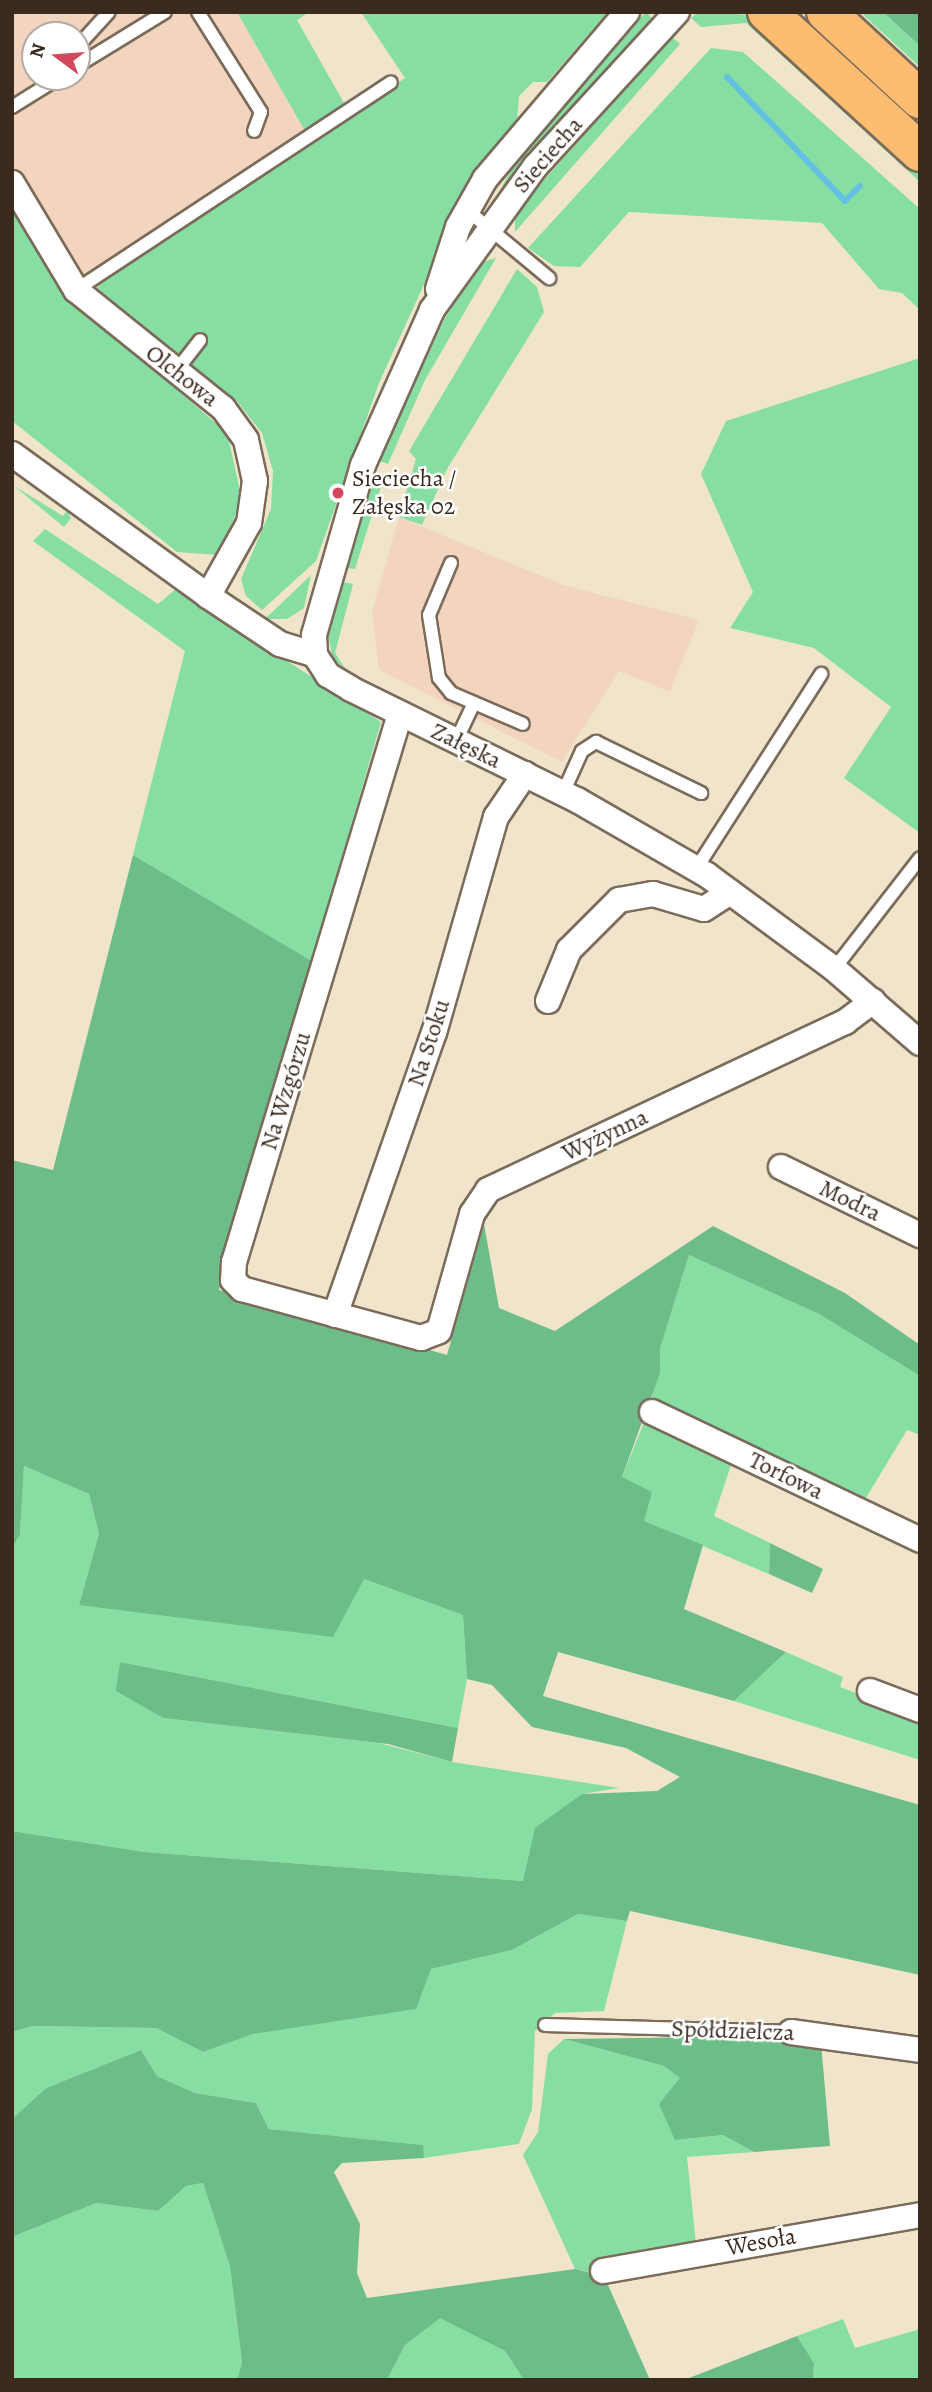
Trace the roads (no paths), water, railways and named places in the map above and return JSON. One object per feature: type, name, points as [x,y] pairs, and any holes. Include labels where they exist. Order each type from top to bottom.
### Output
[{"type":"main road","points":[[767,12],[920,152]]},
{"type":"main road","points":[[826,12],[920,99]]},
{"type":"street","name":"Sieciecha","points":[[315,655],[314,635],[363,465],[432,310],[467,211],[500,159],[627,12]]},
{"type":"street","name":"Sieciecha","points":[[432,310],[487,230],[535,167],[677,12]]},
{"type":"street","name":"Olchowa","points":[[12,183],[76,289],[223,408],[252,458],[249,523],[208,596]]},
{"type":"street","points":[[12,454],[208,596],[280,644],[315,655]]},
{"type":"street","name":"Załęska","points":[[315,655],[328,675],[400,714],[563,793],[696,869],[834,969],[920,1043]]},
{"type":"street","name":"Na Wzgórzu","points":[[400,714],[234,1262],[233,1280],[242,1289],[421,1338]]},
{"type":"street","name":"Na Stoku","points":[[335,1315],[434,1033],[496,817],[525,774]]},
{"type":"street","points":[[548,1001],[569,950],[619,900],[653,894],[704,909],[730,892]]},
{"type":"street","name":"Wyżynna","points":[[421,1338],[439,1331],[472,1214],[488,1190],[845,1022],[873,1001]]},
{"type":"street","name":"Modra","points":[[781,1167],[920,1236]]},
{"type":"street","name":"Torfowa","points":[[652,1412],[920,1540]]},
{"type":"street","points":[[870,1691],[920,1710]]},
{"type":"street","name":"Spółdzielcza","points":[[791,2032],[920,2050]]},
{"type":"street","name":"Wesoła","points":[[603,2271],[920,2216]]},
{"type":"lane","points":[[91,32],[109,12]]},
{"type":"lane","points":[[91,57],[165,12]]},
{"type":"lane","points":[[198,12],[261,112],[254,131]]},
{"type":"lane","points":[[76,289],[391,82]]},
{"type":"lane","points":[[12,107],[38,91]]},
{"type":"lane","points":[[467,211],[548,278]]},
{"type":"lane","points":[[176,372],[200,340]]},
{"type":"lane","points":[[451,563],[429,628],[442,685],[474,703],[523,724]]},
{"type":"lane","points":[[696,869],[821,674]]},
{"type":"lane","points":[[456,741],[474,703]]},
{"type":"lane","points":[[563,793],[582,751],[596,742],[701,793]]},
{"type":"lane","points":[[834,969],[920,858]]},
{"type":"lane","name":"Spółdzielcza","points":[[545,2025],[791,2032]]},
{"type":"waterway","points":[[727,77],[845,201],[860,186]]},
{"type":"place","name":"Sieciecha / Załęska 02","points":[[338,493]]}]
